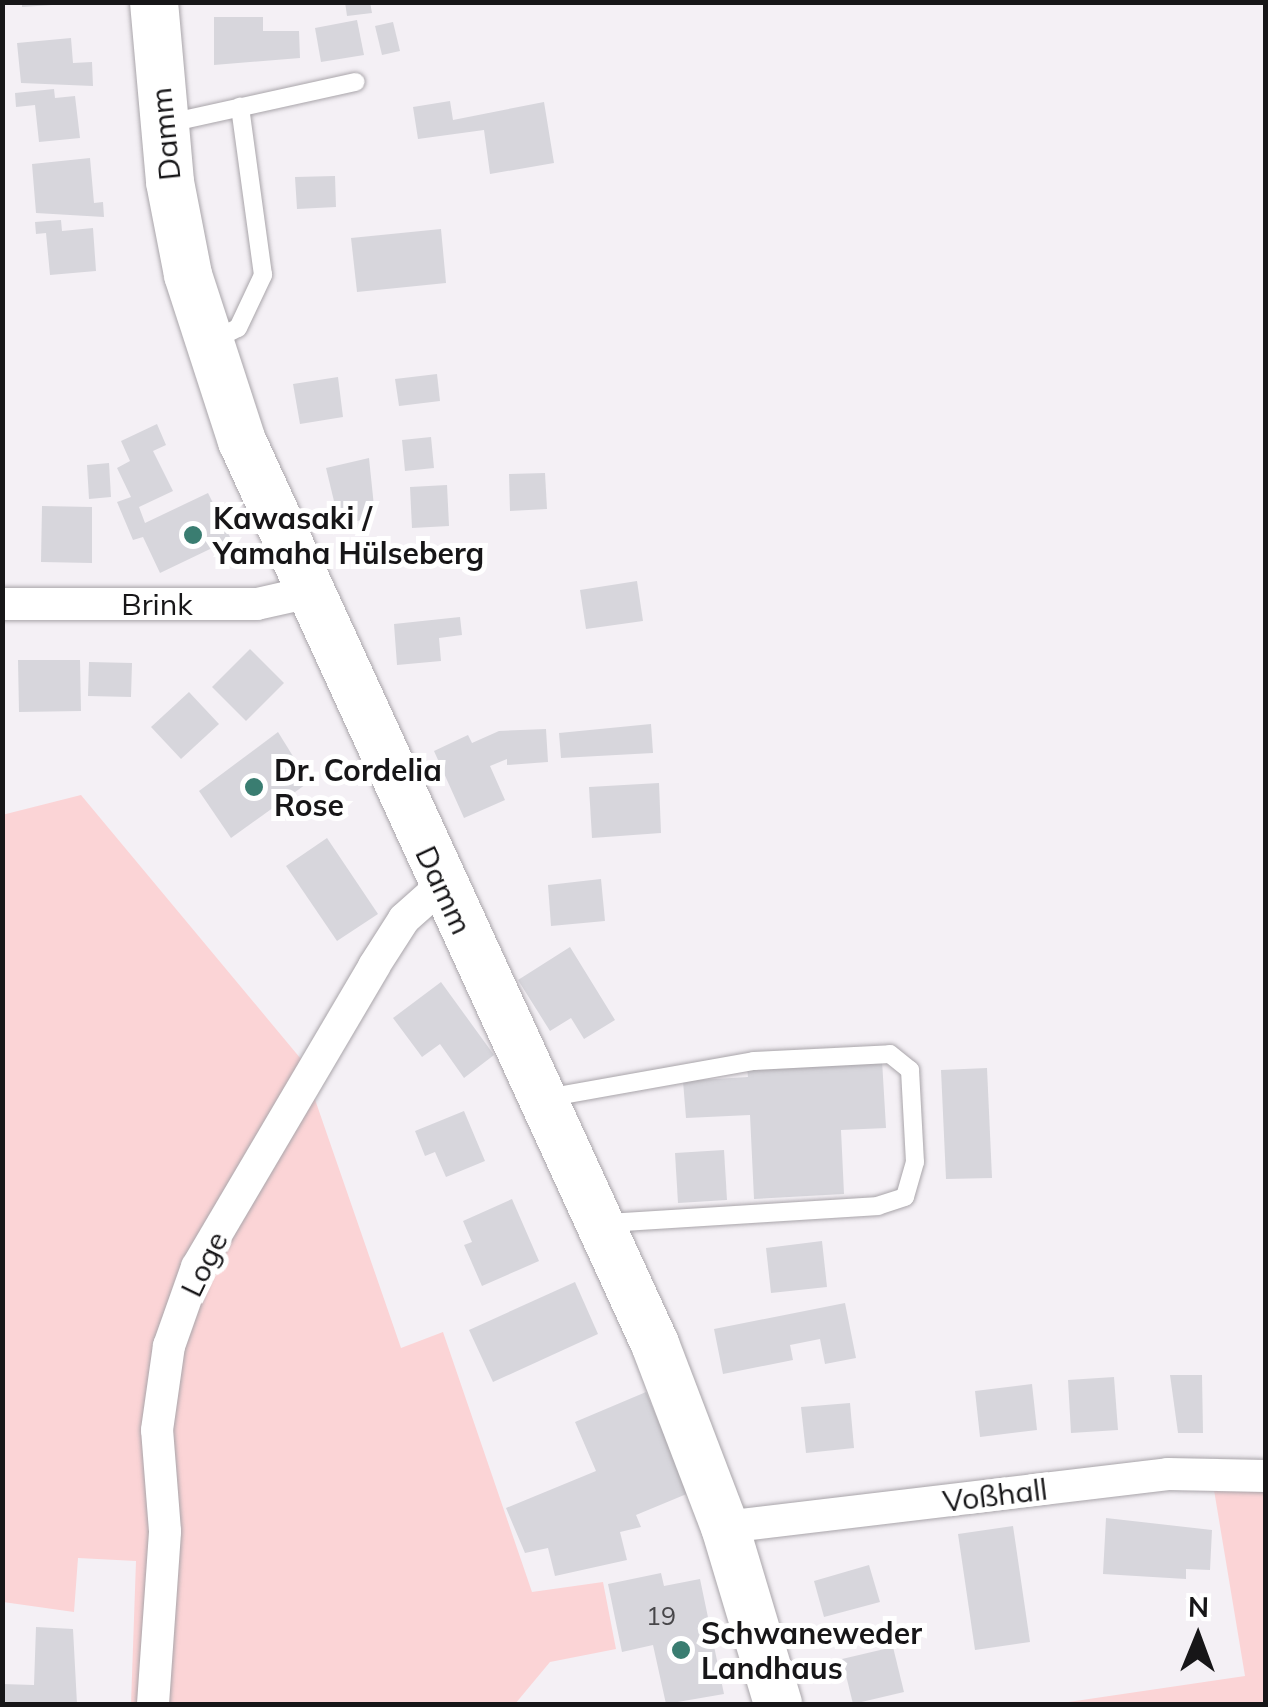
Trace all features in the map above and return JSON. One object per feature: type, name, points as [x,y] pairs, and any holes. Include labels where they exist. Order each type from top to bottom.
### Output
[{"type":"main road","name":"Damm","points":[[154,2],[164,124],[188,274],[242,441],[441,886],[681,1406],[725,1527],[778,1704]]},
{"type":"street","name":"Brink","points":[[2,604],[257,604],[310,592]]},
{"type":"street","name":"Loge","points":[[154,1704],[165,1531],[157,1430],[170,1346],[192,1282],[374,966],[404,919],[441,886]]},
{"type":"street","name":"Voßhall","points":[[725,1527],[1168,1474],[1266,1476]]},
{"type":"lane","points":[[164,124],[356,82]]},
{"type":"lane","points":[[208,344],[238,328],[263,276],[240,107]]},
{"type":"lane","points":[[540,1099],[754,1061],[890,1054],[910,1070],[915,1162],[905,1197],[878,1206],[598,1223]]},
{"type":"shaded area","points":[[81,795],[301,1059],[401,1348],[443,1332],[532,1592],[603,1582],[616,1649],[550,1662],[515,1704],[131,1704],[136,1561],[78,1558],[74,1612],[3,1602],[2,815]]},
{"type":"shaded area","points":[[1214,1490],[1265,1491],[1265,1704],[1055,1704],[1245,1676]]},
{"type":"building","points":[[22,2],[52,2],[52,5],[22,7]]},
{"type":"building","points":[[345,2],[370,2],[372,13],[347,16]]},
{"type":"building","points":[[214,17],[263,17],[263,31],[299,31],[300,58],[214,65]]},
{"type":"building","points":[[357,20],[364,55],[321,62],[315,28]]},
{"type":"building","points":[[393,22],[400,51],[382,55],[375,26]]},
{"type":"building","points":[[71,38],[73,63],[92,62],[93,86],[21,83],[17,43]]},
{"type":"building","points":[[54,89],[55,98],[75,96],[80,138],[39,142],[35,105],[16,107],[15,93]]},
{"type":"building","points":[[450,101],[453,120],[544,102],[554,163],[490,174],[484,130],[418,139],[413,107]]},
{"type":"building","points":[[90,158],[94,203],[103,202],[104,217],[36,213],[32,164]]},
{"type":"building","points":[[335,176],[336,207],[297,209],[295,177]]},
{"type":"building","points":[[61,220],[62,231],[93,228],[96,271],[50,275],[46,233],[36,234],[35,222]]},
{"type":"building","points":[[441,229],[446,283],[357,292],[351,238]]},
{"type":"building","points":[[437,374],[440,401],[399,406],[395,379]]},
{"type":"building","points":[[338,377],[343,417],[300,424],[293,384]]},
{"type":"building","points":[[157,424],[166,445],[153,451],[173,491],[139,507],[145,523],[208,493],[231,539],[160,573],[143,537],[133,540],[117,502],[131,497],[117,468],[130,461],[121,441]]},
{"type":"building","points":[[431,437],[434,468],[405,471],[402,440]]},
{"type":"building","points":[[369,458],[375,516],[340,526],[326,468]]},
{"type":"building","points":[[109,463],[111,497],[89,499],[87,465]]},
{"type":"building","points":[[545,473],[547,509],[510,511],[509,474]]},
{"type":"building","points":[[447,485],[449,526],[412,528],[410,487]]},
{"type":"building","points":[[42,506],[92,507],[92,563],[41,562]]},
{"type":"building","points":[[637,581],[643,621],[586,629],[580,590]]},
{"type":"building","points":[[460,617],[462,635],[439,638],[441,661],[397,665],[394,624]]},
{"type":"building","points":[[250,649],[284,683],[246,721],[212,687]]},
{"type":"building","points":[[18,660],[80,660],[81,711],[19,712]]},
{"type":"building","points":[[89,662],[132,663],[131,697],[88,696]]},
{"type":"building","points":[[189,692],[219,724],[181,759],[151,727]]},
{"type":"building","points":[[651,724],[653,753],[561,758],[559,733]]},
{"type":"building","points":[[546,729],[548,762],[507,765],[507,759],[490,766],[505,800],[464,818],[434,751],[468,735],[472,743],[499,731]]},
{"type":"building","name":"Dr. Cordelia Rose","points":[[278,732],[309,782],[231,838],[199,791]]},
{"type":"building","points":[[659,783],[661,833],[592,838],[589,787]]},
{"type":"building","points":[[327,838],[378,914],[337,941],[286,866]]},
{"type":"building","points":[[601,879],[605,921],[551,926],[548,885]]},
{"type":"building","points":[[570,947],[615,1020],[584,1039],[571,1018],[550,1031],[518,980]]},
{"type":"building","points":[[441,982],[494,1055],[464,1078],[440,1044],[422,1057],[393,1018]]},
{"type":"building","points":[[882,1060],[886,1128],[841,1130],[844,1194],[754,1199],[750,1115],[686,1118],[683,1081],[748,1077],[747,1068]]},
{"type":"building","points":[[987,1068],[992,1178],[946,1179],[941,1070]]},
{"type":"building","points":[[464,1111],[485,1161],[446,1177],[435,1152],[425,1156],[415,1131]]},
{"type":"building","points":[[724,1150],[727,1200],[678,1203],[675,1153]]},
{"type":"building","points":[[512,1199],[539,1261],[482,1286],[464,1245],[472,1242],[463,1221]]},
{"type":"building","points":[[822,1241],[827,1287],[771,1293],[766,1248]]},
{"type":"building","points":[[575,1282],[598,1334],[493,1382],[469,1330]]},
{"type":"building","points":[[845,1303],[856,1358],[825,1364],[820,1339],[790,1345],[793,1360],[723,1374],[714,1329]]},
{"type":"building","points":[[1170,1375],[1202,1375],[1203,1433],[1178,1433]]},
{"type":"building","points":[[1114,1377],[1118,1430],[1071,1433],[1068,1380]]},
{"type":"building","points":[[1032,1384],[1037,1430],[980,1437],[975,1391]]},
{"type":"building","points":[[646,1392],[689,1493],[636,1515],[641,1527],[620,1532],[627,1560],[555,1576],[548,1548],[525,1553],[506,1508],[596,1471],[575,1422]]},
{"type":"building","points":[[850,1403],[854,1448],[806,1453],[801,1407]]},
{"type":"building","points":[[1106,1518],[1212,1530],[1210,1570],[1186,1569],[1186,1579],[1103,1574]]},
{"type":"building","points":[[1013,1526],[1030,1642],[975,1650],[958,1534]]},
{"type":"building","points":[[869,1565],[880,1602],[824,1617],[814,1581]]},
{"type":"building","points":[[661,1573],[664,1586],[700,1579],[724,1694],[666,1704],[653,1645],[622,1652],[608,1584]]},
{"type":"building","points":[[36,1627],[73,1629],[77,1704],[2,1704],[2,1684],[34,1685]]},
{"type":"building","points":[[893,1647],[904,1692],[853,1704],[842,1659]]},
{"type":"place","name":"Kawasaki / Yamaha Hülseberg","points":[[193,535]]},
{"type":"place","name":"Dr. Cordelia Rose","points":[[254,787]]},
{"type":"place","name":"Schwaneweder Landhaus","points":[[681,1650]]}]
